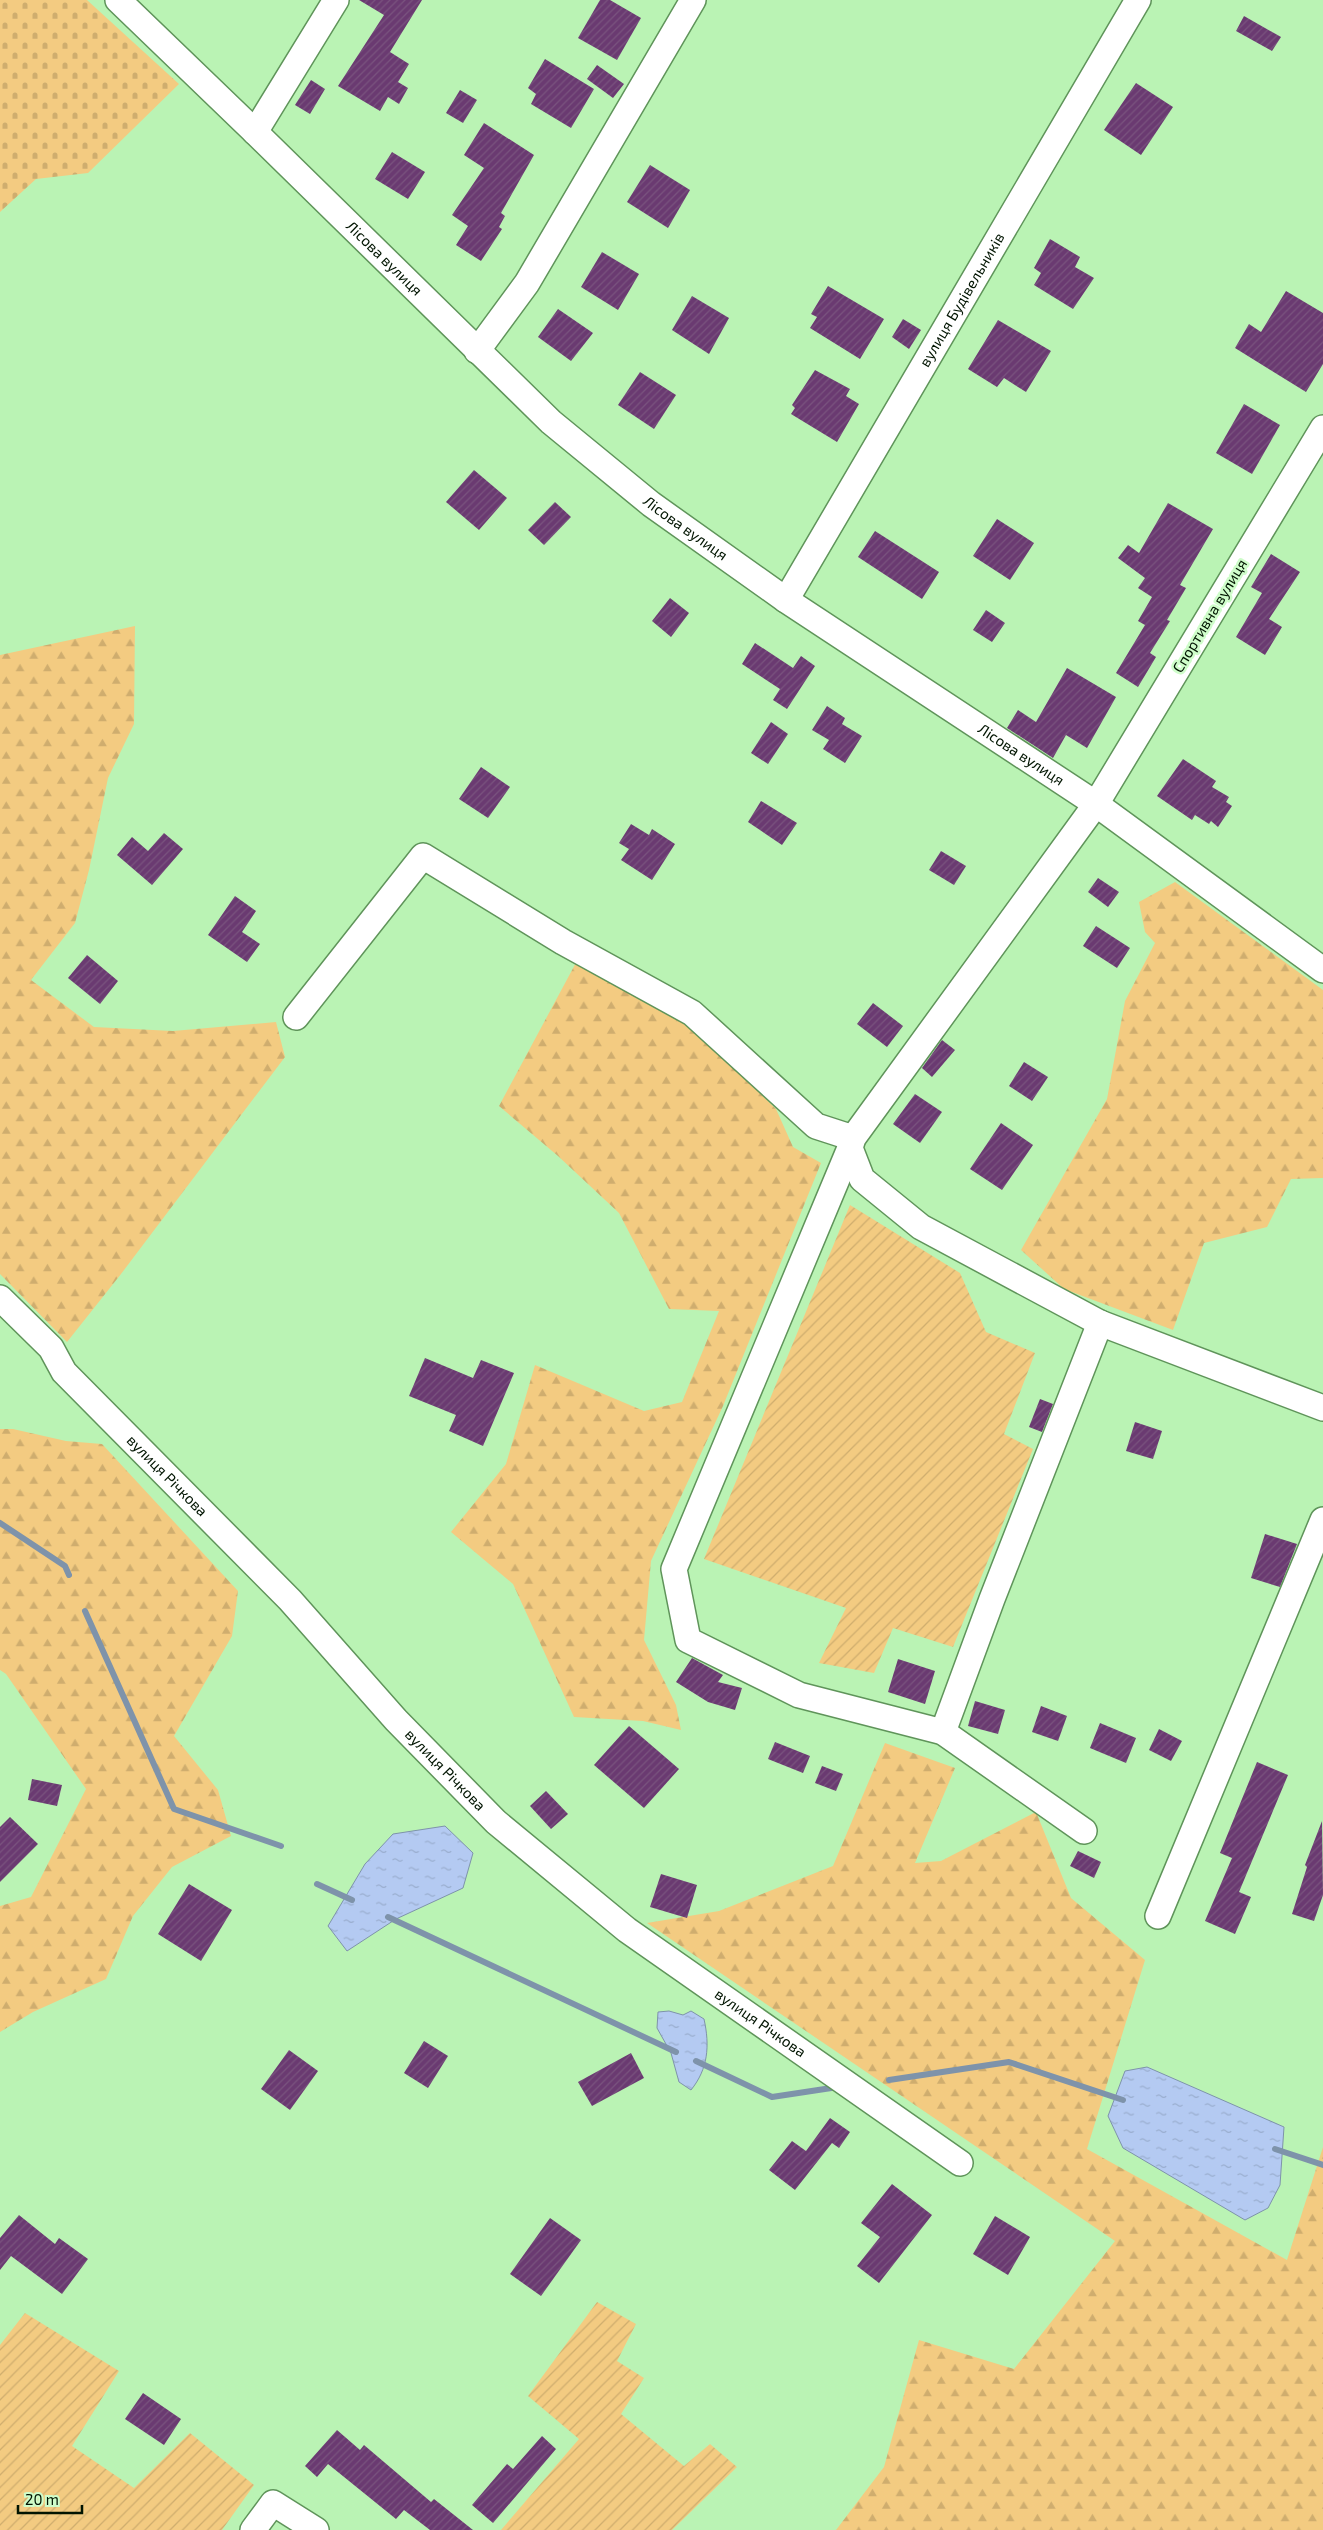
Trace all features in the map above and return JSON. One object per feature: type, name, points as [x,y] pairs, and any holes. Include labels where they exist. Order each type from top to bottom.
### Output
[{"type":"street","name":"Лісова вулиця","points":[[118,0],[551,422],[651,504],[786,600],[1096,804],[1323,970]]},
{"type":"street","points":[[255,132],[336,0]]},
{"type":"street","points":[[477,351],[527,283],[694,0]]},
{"type":"street","name":"вулиця Будівельників","points":[[786,600],[1138,0]]},
{"type":"street","name":"Спортивна вулиця","points":[[942,1732],[799,1694],[688,1640],[674,1568],[851,1143],[1096,804],[1323,428]]},
{"type":"street","points":[[296,1017],[423,856],[563,942],[692,1013],[816,1126],[851,1143],[862,1179],[921,1227],[1100,1323],[1323,1408]]},
{"type":"street","name":"вулиця Річкова","points":[[0,1298],[51,1348],[64,1372],[290,1600],[396,1720],[496,1822],[627,1930],[960,2163]]},
{"type":"street","points":[[1084,1830],[942,1732],[1100,1323]]},
{"type":"street","points":[[1158,1916],[1323,1520]]},
{"type":"street","points":[[253,2530],[273,2503],[316,2530]]},
{"type":"green space","points":[[0,0],[87,0],[179,84],[88,173],[36,179],[0,212]]},
{"type":"green space","points":[[135,626],[134,724],[108,778],[89,870],[75,923],[31,980],[94,1027],[173,1031],[276,1022],[285,1057],[121,1274],[67,1342],[0,1274],[0,655]]},
{"type":"green space","points":[[1175,882],[1323,990],[1323,1178],[1291,1179],[1267,1227],[1204,1243],[1173,1330],[1064,1289],[1021,1250],[1107,1099],[1125,1001],[1155,943],[1145,932],[1139,902]]},
{"type":"green space","points":[[578,959],[662,997],[776,1109],[793,1147],[821,1163],[723,1406],[651,1561],[644,1640],[676,1705],[681,1730],[643,1721],[574,1717],[513,1584],[451,1532],[506,1464],[535,1365],[644,1411],[682,1402],[719,1311],[669,1309],[619,1213],[558,1156],[499,1106]]},
{"type":"green space","points":[[850,1205],[960,1273],[986,1332],[1035,1353],[1004,1434],[1033,1449],[953,1647],[893,1628],[874,1673],[819,1663],[846,1608],[704,1559]]},
{"type":"green space","points":[[0,1429],[13,1429],[66,1441],[102,1444],[238,1591],[232,1636],[174,1736],[218,1790],[231,1836],[172,1867],[133,1916],[106,1979],[33,2012],[0,2032],[0,1906],[31,1897],[86,1789],[6,1674],[0,1670]]},
{"type":"green space","points":[[885,1743],[955,1768],[915,1863],[941,1861],[1036,1812],[1071,1898],[1145,1960],[1087,2149],[1287,2260],[1323,2147],[1323,2530],[836,2530],[884,2467],[919,2340],[1014,2369],[1115,2241],[647,1923],[719,1911],[833,1866]]},
{"type":"green space","points":[[597,2302],[636,2324],[617,2361],[644,2378],[621,2414],[684,2466],[710,2444],[737,2467],[672,2530],[501,2530],[579,2439],[528,2396]]},
{"type":"green space","points":[[25,2313],[119,2371],[72,2446],[134,2488],[190,2433],[254,2485],[222,2530],[0,2530],[0,2345]]},
{"type":"water","points":[[445,1826],[473,1853],[463,1888],[396,1919],[347,1951],[328,1926],[365,1864],[393,1834]]},
{"type":"water","points":[[669,2011],[683,2015],[691,2011],[704,2019],[707,2039],[706,2057],[701,2074],[691,2090],[679,2082],[671,2053],[657,2028],[658,2012]]},
{"type":"water","points":[[1147,2067],[1284,2127],[1280,2185],[1268,2208],[1245,2220],[1123,2148],[1108,2116],[1125,2071]]},
{"type":"building","points":[[359,0],[422,0],[390,52],[409,64],[398,82],[408,88],[399,104],[388,97],[380,111],[338,86],[384,15]]},
{"type":"building","points":[[600,0],[610,0],[641,18],[617,60],[578,38]]},
{"type":"building","points":[[1244,16],[1281,37],[1272,51],[1236,31]]},
{"type":"building","points":[[545,59],[594,89],[571,128],[531,104],[536,94],[528,88]]},
{"type":"building","points":[[597,65],[624,84],[613,98],[587,79]]},
{"type":"building","points":[[311,80],[325,89],[310,114],[295,105]]},
{"type":"building","points":[[1136,83],[1173,107],[1141,155],[1104,130]]},
{"type":"building","points":[[460,90],[477,100],[463,123],[446,113]]},
{"type":"building","points":[[484,123],[534,155],[501,213],[505,216],[499,227],[502,229],[481,261],[456,245],[468,226],[452,215],[484,168],[464,155]]},
{"type":"building","points":[[392,152],[425,172],[408,199],[375,179]]},
{"type":"building","points":[[650,165],[690,190],[668,228],[627,202]]},
{"type":"building","points":[[1050,239],[1080,257],[1075,267],[1094,278],[1073,309],[1034,285],[1041,273],[1034,268]]},
{"type":"building","points":[[602,252],[639,274],[618,310],[581,287]]},
{"type":"building","points":[[828,286],[884,319],[860,359],[810,328],[817,317],[811,314]]},
{"type":"building","points":[[1286,291],[1323,313],[1323,364],[1306,392],[1235,348],[1249,324],[1261,332]]},
{"type":"building","points":[[692,296],[729,318],[709,354],[672,330]]},
{"type":"building","points":[[558,309],[593,333],[571,361],[538,337]]},
{"type":"building","points":[[903,319],[921,330],[909,349],[892,337]]},
{"type":"building","points":[[998,320],[1051,351],[1026,392],[1004,378],[997,387],[968,369]]},
{"type":"building","points":[[815,370],[850,389],[846,396],[859,404],[837,442],[791,414],[795,408],[792,405]]},
{"type":"building","points":[[640,372],[676,395],[654,429],[618,405]]},
{"type":"building","points":[[1244,404],[1280,425],[1252,474],[1216,453]]},
{"type":"building","points":[[474,470],[507,498],[479,530],[446,502]]},
{"type":"building","points":[[555,502],[571,517],[544,545],[528,530]]},
{"type":"building","points":[[1168,503],[1213,529],[1180,585],[1186,588],[1167,620],[1170,621],[1150,653],[1156,657],[1138,687],[1116,673],[1145,625],[1138,621],[1152,597],[1138,588],[1145,578],[1118,558],[1128,545],[1139,553]]},
{"type":"building","points":[[997,519],[1034,543],[1010,580],[973,556]]},
{"type":"building","points":[[875,531],[939,572],[922,599],[858,557]]},
{"type":"building","points":[[1271,554],[1300,572],[1269,619],[1282,627],[1265,655],[1236,637],[1262,593],[1251,587]]},
{"type":"building","points":[[670,598],[689,613],[671,637],[652,621]]},
{"type":"building","points":[[986,610],[1005,623],[992,642],[973,630]]},
{"type":"building","points":[[755,643],[793,668],[801,656],[815,666],[787,709],[773,700],[780,689],[742,664]]},
{"type":"building","points":[[1067,668],[1116,697],[1087,748],[1066,735],[1053,758],[1007,728],[1018,710],[1036,722]]},
{"type":"building","points":[[827,706],[845,718],[842,724],[862,736],[845,763],[823,749],[829,740],[812,730]]},
{"type":"building","points":[[771,722],[788,734],[768,764],[751,753]]},
{"type":"building","points":[[1183,759],[1216,781],[1212,787],[1229,797],[1226,802],[1232,806],[1218,827],[1211,821],[1209,824],[1195,815],[1192,820],[1157,796]]},
{"type":"building","points":[[481,767],[510,787],[488,818],[459,799]]},
{"type":"building","points":[[761,801],[797,823],[782,845],[748,822]]},
{"type":"building","points":[[631,824],[649,835],[652,829],[675,844],[652,880],[621,860],[629,849],[619,843]]},
{"type":"building","points":[[164,833],[183,849],[152,885],[117,855],[132,837],[148,851]]},
{"type":"building","points":[[941,851],[966,866],[954,885],[929,870]]},
{"type":"building","points":[[1098,878],[1119,892],[1108,907],[1088,892]]},
{"type":"building","points":[[235,896],[256,911],[242,932],[260,944],[247,962],[208,935]]},
{"type":"building","points":[[1096,926],[1130,948],[1117,968],[1083,946]]},
{"type":"building","points":[[87,955],[118,981],[100,1004],[68,978]]},
{"type":"building","points":[[873,1003],[903,1026],[887,1047],[857,1024]]},
{"type":"building","points":[[942,1040],[955,1050],[932,1077],[922,1068]]},
{"type":"building","points":[[1024,1062],[1048,1077],[1032,1101],[1009,1086]]},
{"type":"building","points":[[915,1094],[942,1112],[920,1143],[893,1124]]},
{"type":"building","points":[[1001,1123],[1033,1145],[1002,1190],[970,1169]]},
{"type":"building","points":[[425,1358],[473,1378],[481,1360],[514,1373],[483,1446],[449,1431],[456,1415],[409,1396]]},
{"type":"building","points":[[1040,1399],[1053,1404],[1042,1432],[1029,1427]]},
{"type":"building","points":[[1135,1422],[1162,1431],[1153,1459],[1126,1451]]},
{"type":"building","points":[[1265,1534],[1297,1544],[1280,1587],[1251,1578]]},
{"type":"building","points":[[692,1658],[723,1675],[718,1682],[742,1688],[735,1710],[708,1702],[676,1682]]},
{"type":"building","points":[[898,1659],[935,1671],[925,1704],[888,1692]]},
{"type":"building","points":[[975,1701],[1005,1710],[998,1734],[968,1726]]},
{"type":"building","points":[[1041,1706],[1067,1716],[1058,1741],[1032,1732]]},
{"type":"building","points":[[1100,1723],[1136,1738],[1126,1763],[1090,1748]]},
{"type":"building","points":[[629,1726],[679,1769],[644,1808],[594,1765]]},
{"type":"building","points":[[1159,1729],[1182,1741],[1171,1761],[1149,1750]]},
{"type":"building","points":[[775,1742],[810,1756],[803,1773],[768,1759]]},
{"type":"building","points":[[1257,1762],[1288,1775],[1239,1892],[1251,1897],[1235,1934],[1205,1921],[1232,1858],[1220,1853]]},
{"type":"building","points":[[822,1766],[843,1774],[836,1791],[815,1783]]},
{"type":"building","points":[[32,1779],[62,1785],[57,1806],[28,1800]]},
{"type":"building","points":[[546,1791],[568,1814],[551,1829],[530,1806]]},
{"type":"building","points":[[10,1817],[38,1844],[0,1882],[0,1827]]},
{"type":"building","points":[[1322,1821],[1323,1895],[1314,1921],[1292,1914],[1307,1867],[1305,1865]]},
{"type":"building","points":[[1078,1851],[1101,1862],[1094,1878],[1070,1866]]},
{"type":"building","points":[[661,1874],[697,1885],[687,1918],[650,1907]]},
{"type":"building","points":[[189,1884],[232,1910],[201,1961],[158,1934]]},
{"type":"building","points":[[424,2041],[448,2056],[428,2088],[404,2073]]},
{"type":"building","points":[[289,2050],[318,2071],[290,2110],[261,2089]]},
{"type":"building","points":[[631,2053],[644,2078],[592,2106],[578,2082]]},
{"type":"building","points":[[830,2118],[850,2132],[839,2148],[832,2143],[795,2190],[769,2170],[792,2141],[806,2151]]},
{"type":"building","points":[[892,2184],[932,2215],[879,2283],[857,2266],[880,2237],[861,2223]]},
{"type":"building","points":[[19,2215],[55,2244],[59,2238],[88,2259],[62,2294],[11,2256],[0,2270],[0,2238]]},
{"type":"building","points":[[995,2216],[1030,2237],[1008,2275],[973,2254]]},
{"type":"building","points":[[550,2218],[581,2240],[541,2296],[510,2274]]},
{"type":"building","points":[[143,2393],[181,2419],[164,2445],[125,2419]]},
{"type":"building","points":[[337,2430],[360,2450],[364,2445],[431,2502],[434,2499],[473,2530],[430,2530],[404,2510],[396,2519],[328,2464],[317,2477],[305,2466]]},
{"type":"building","points":[[542,2436],[556,2449],[493,2523],[472,2505],[507,2464],[513,2469]]},
{"type":"waterway","points":[[0,1523],[65,1566],[69,1575]]},
{"type":"waterway","points":[[85,1611],[174,1809],[281,1846]]},
{"type":"waterway","points":[[317,1884],[352,1900]]},
{"type":"waterway","points":[[388,1917],[676,2052]]},
{"type":"waterway","points":[[696,2061],[772,2097],[838,2087]]},
{"type":"waterway","points":[[889,2080],[1009,2062],[1123,2100]]},
{"type":"waterway","points":[[1275,2149],[1323,2165]]}]
